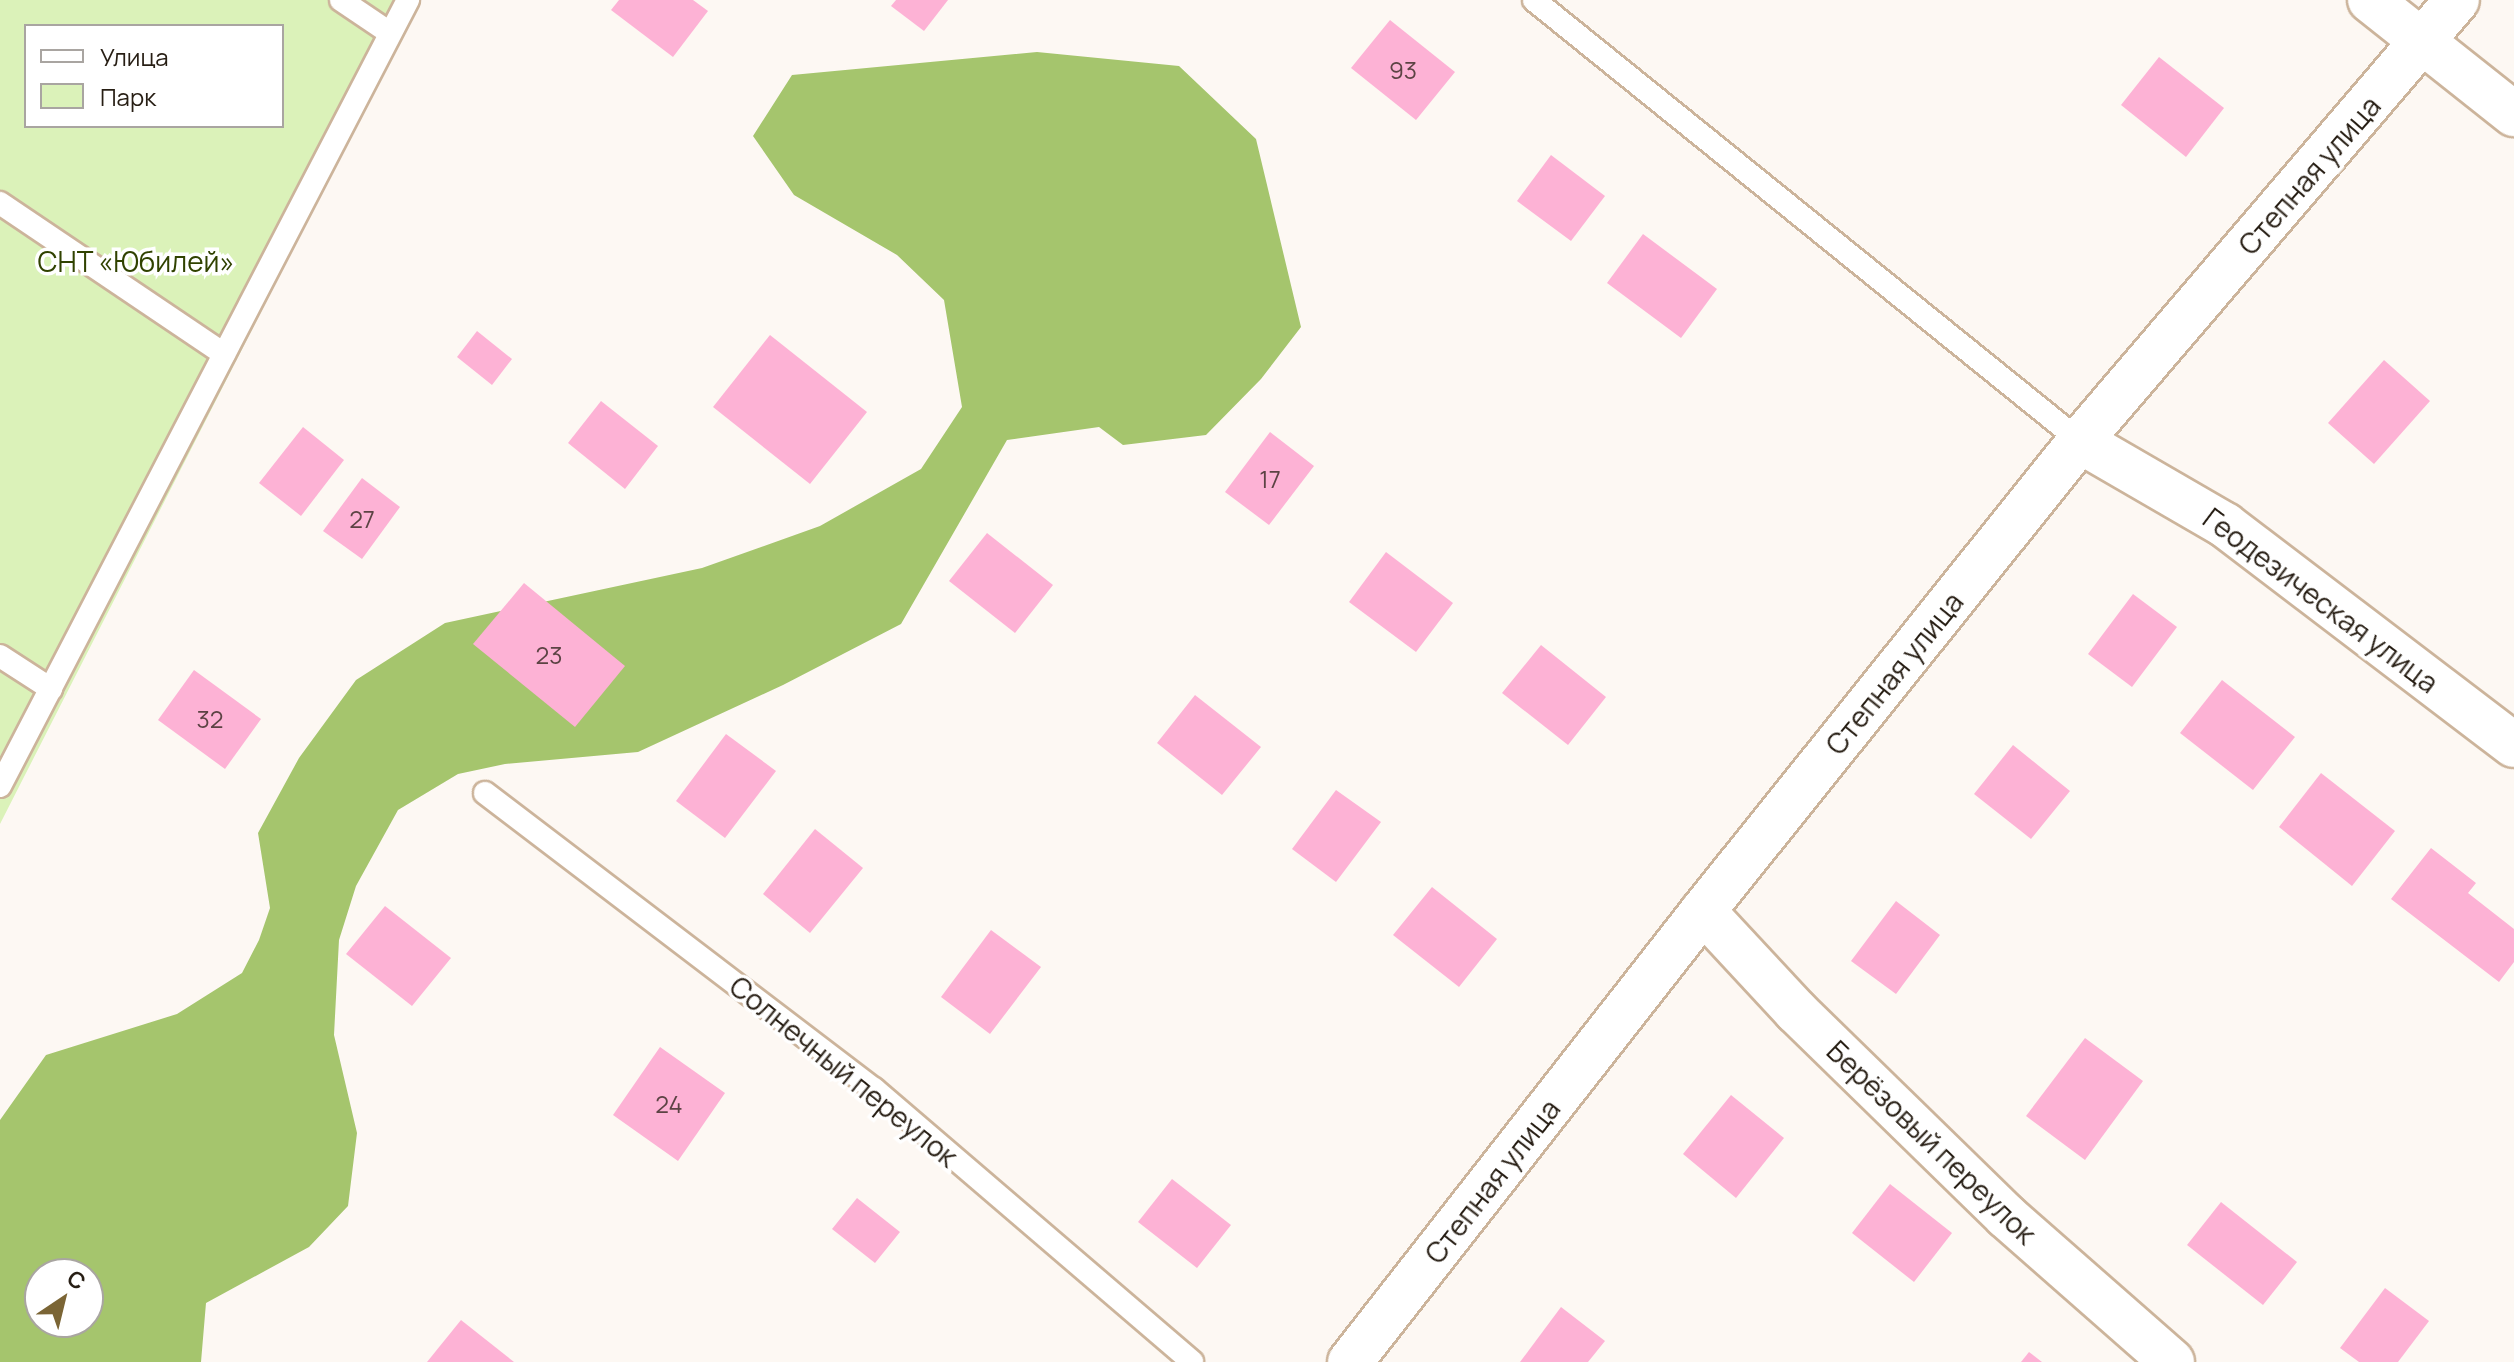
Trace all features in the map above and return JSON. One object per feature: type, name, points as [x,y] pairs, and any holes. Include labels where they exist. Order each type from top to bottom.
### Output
[{"type":"street","points":[[2370,0],[2514,114]]},
{"type":"street","name":"Степная улица","points":[[1350,1362],[1703,911],[2080,441],[2457,0]]},
{"type":"street","name":"Геодезическая улица","points":[[2080,441],[2225,525],[2514,745]]},
{"type":"street","name":"Берёзовый переулок","points":[[1703,911],[1796,1011],[2006,1216],[2172,1362]]},
{"type":"lane","points":[[341,0],[390,33]]},
{"type":"lane","points":[[0,786],[408,0]]},
{"type":"lane","points":[[1534,0],[2080,441]]},
{"type":"lane","points":[[0,203],[224,354]]},
{"type":"lane","points":[[0,656],[51,689]]},
{"type":"lane","name":"Солнечный переулок","points":[[485,793],[874,1089],[1192,1362]]},
{"type":"green space","name":"СНТ «Юбилей»","points":[[0,0],[420,0],[0,824]]},
{"type":"green space","points":[[1037,52],[1179,66],[1256,139],[1301,327],[1261,379],[1206,435],[1123,445],[1099,427],[1007,440],[901,624],[783,685],[638,752],[505,764],[458,774],[398,810],[356,886],[339,940],[334,1035],[357,1133],[348,1206],[309,1247],[206,1303],[201,1362],[0,1362],[0,1120],[46,1055],[177,1014],[242,973],[259,940],[270,908],[258,833],[299,758],[356,680],[445,623],[702,568],[820,526],[921,469],[962,407],[944,300],[897,255],[794,195],[753,136],[792,75]]},
{"type":"building","points":[[619,0],[693,0],[708,11],[673,57],[611,10]]},
{"type":"building","points":[[896,0],[948,0],[924,31],[891,6]]},
{"type":"building","points":[[1390,20],[1455,72],[1416,120],[1351,68]]},
{"type":"building","points":[[2159,57],[2224,108],[2186,157],[2121,105]]},
{"type":"building","points":[[1551,155],[1605,196],[1571,241],[1517,201]]},
{"type":"building","points":[[1643,234],[1717,289],[1681,338],[1607,283]]},
{"type":"building","points":[[477,331],[512,359],[492,385],[457,357]]},
{"type":"building","points":[[770,335],[867,412],[810,484],[713,407]]},
{"type":"building","points":[[2384,360],[2430,401],[2374,464],[2328,423]]},
{"type":"building","points":[[601,401],[658,446],[625,489],[568,443]]},
{"type":"building","points":[[303,427],[344,460],[301,516],[259,483]]},
{"type":"building","points":[[1270,432],[1314,466],[1269,525],[1225,492]]},
{"type":"building","points":[[362,478],[400,507],[362,559],[323,531]]},
{"type":"building","points":[[987,533],[1053,585],[1015,633],[949,581]]},
{"type":"building","points":[[1386,552],[1453,603],[1416,652],[1349,602]]},
{"type":"building","points":[[524,583],[625,666],[575,727],[473,644]]},
{"type":"building","points":[[2133,594],[2177,627],[2132,687],[2088,654]]},
{"type":"building","points":[[1541,645],[1606,697],[1568,745],[1502,693]]},
{"type":"building","points":[[194,670],[261,719],[225,769],[158,720]]},
{"type":"building","points":[[2222,680],[2295,737],[2253,790],[2180,733]]},
{"type":"building","points":[[1195,695],[1261,747],[1222,795],[1157,743]]},
{"type":"building","points":[[726,734],[776,771],[725,838],[676,801]]},
{"type":"building","points":[[2013,745],[2070,791],[2031,839],[1974,794]]},
{"type":"building","points":[[2321,773],[2395,831],[2352,886],[2279,827]]},
{"type":"building","points":[[1336,790],[1381,822],[1336,882],[1292,849]]},
{"type":"building","points":[[815,829],[863,868],[810,933],[763,894]]},
{"type":"building","points":[[2431,848],[2476,883],[2468,893],[2514,929],[2514,962],[2499,982],[2391,899]]},
{"type":"building","points":[[1432,887],[1497,939],[1459,987],[1393,935]]},
{"type":"building","points":[[1896,901],[1940,935],[1896,994],[1851,961]]},
{"type":"building","points":[[385,906],[451,958],[412,1006],[346,954]]},
{"type":"building","points":[[991,930],[1041,967],[990,1034],[941,997]]},
{"type":"building","points":[[2085,1038],[2143,1081],[2085,1160],[2026,1116]]},
{"type":"building","points":[[660,1047],[725,1093],[678,1161],[613,1115]]},
{"type":"building","points":[[1731,1095],[1784,1138],[1736,1198],[1683,1154]]},
{"type":"building","points":[[1172,1179],[1231,1225],[1197,1268],[1138,1222]]},
{"type":"building","points":[[1890,1184],[1952,1233],[1914,1282],[1852,1233]]},
{"type":"building","points":[[857,1198],[900,1232],[875,1263],[832,1229]]},
{"type":"building","points":[[2221,1202],[2297,1262],[2263,1305],[2187,1245]]},
{"type":"building","points":[[2385,1288],[2429,1321],[2398,1362],[2359,1362],[2340,1348]]},
{"type":"building","points":[[1561,1307],[1605,1341],[1588,1362],[1520,1362]]},
{"type":"building","points":[[461,1320],[514,1362],[427,1362]]},
{"type":"building","points":[[2029,1352],[2042,1362],[2021,1362]]}]
